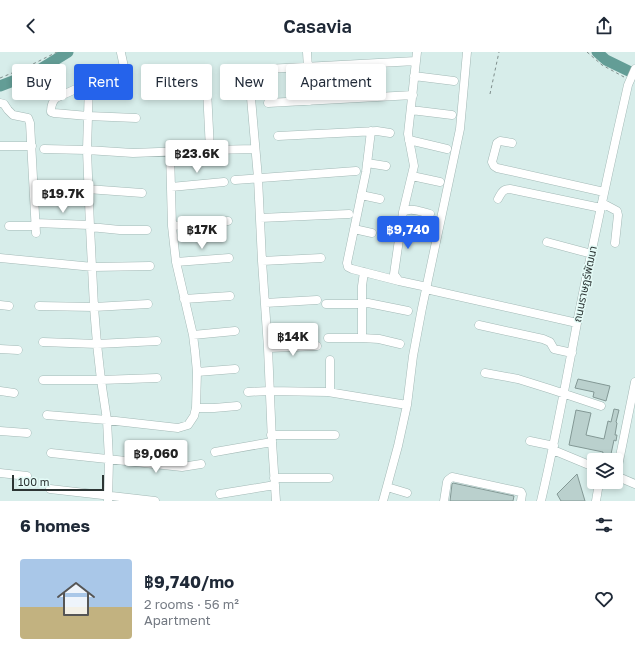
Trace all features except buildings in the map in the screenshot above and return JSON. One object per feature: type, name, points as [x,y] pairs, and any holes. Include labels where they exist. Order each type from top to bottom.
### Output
[{"type":"street","points":[[307,52],[308,64]]},
{"type":"street","points":[[399,281],[394,274],[403,212],[414,166],[408,127],[417,52]]},
{"type":"street","points":[[383,501],[398,446],[407,405],[413,356],[460,129],[467,52]]},
{"type":"street","points":[[121,53],[123,64]]},
{"type":"street","points":[[362,64],[416,61]]},
{"type":"street","name":"ถนนราษฏร์พัฒนา","points":[[541,501],[553,448],[601,205],[628,82],[635,68]]},
{"type":"street","points":[[414,76],[454,81]]},
{"type":"street","points":[[74,90],[56,98],[53,101],[50,111],[88,116],[136,118]]},
{"type":"street","points":[[268,103],[412,95]]},
{"type":"street","points":[[89,100],[87,150],[90,226],[97,344],[107,420],[109,460],[108,498]]},
{"type":"street","points":[[208,100],[210,150]]},
{"type":"street","points":[[251,100],[258,178],[276,501]]},
{"type":"street","points":[[0,102],[4,104],[12,115],[24,116],[29,119],[32,146],[35,228]]},
{"type":"street","points":[[411,110],[452,115]]},
{"type":"street","points":[[371,131],[366,172],[347,263],[348,267],[427,288],[577,323]]},
{"type":"street","points":[[278,136],[371,131],[390,133]]},
{"type":"street","points":[[409,140],[447,149]]},
{"type":"street","points":[[512,143],[500,141],[497,143],[492,162],[494,166],[497,168],[604,192]]},
{"type":"street","points":[[0,146],[32,146]]},
{"type":"street","points":[[44,149],[87,150],[117,153],[255,149]]},
{"type":"street","points":[[47,415],[178,428],[188,425],[191,421],[196,408],[197,372],[192,335],[176,262],[172,226],[170,152]]},
{"type":"street","points":[[367,162],[386,166]]},
{"type":"street","points":[[235,180],[356,171]]},
{"type":"street","points":[[412,176],[440,182]]},
{"type":"street","points":[[171,187],[224,182]]},
{"type":"street","points":[[46,186],[142,194]]},
{"type":"street","points":[[498,200],[503,190],[510,189],[601,205],[617,211],[616,243]]},
{"type":"street","points":[[361,195],[380,199]]},
{"type":"street","points":[[403,212],[411,209],[430,214]]},
{"type":"street","points":[[260,218],[349,214]]},
{"type":"street","points":[[172,226],[228,221]]},
{"type":"street","points":[[9,226],[35,228],[90,226],[120,230],[147,230]]},
{"type":"street","points":[[354,229],[372,233]]},
{"type":"street","points":[[547,242],[592,254]]},
{"type":"street","points":[[0,258],[92,267],[150,266]]},
{"type":"street","points":[[176,262],[229,258]]},
{"type":"street","points":[[262,261],[321,258]]},
{"type":"street","points":[[362,338],[362,286],[364,272]]},
{"type":"street","points":[[184,299],[230,296]]},
{"type":"street","points":[[265,303],[317,300]]},
{"type":"street","points":[[326,304],[368,303],[408,311]]},
{"type":"street","points":[[39,306],[94,307],[148,304]]},
{"type":"street","points":[[0,305],[9,306]]},
{"type":"street","points":[[479,324],[543,339],[550,342],[554,349],[572,353]]},
{"type":"street","points":[[192,335],[235,331]]},
{"type":"street","points":[[328,338],[379,339],[400,344]]},
{"type":"street","points":[[43,342],[97,344],[157,341]]},
{"type":"street","points":[[268,348],[317,346]]},
{"type":"street","points":[[0,349],[18,350]]},
{"type":"street","points":[[330,360],[330,392]]},
{"type":"street","points":[[197,372],[235,369]]},
{"type":"street","points":[[486,373],[564,393],[601,406]]},
{"type":"street","points":[[43,380],[157,378]]},
{"type":"street","points":[[621,453],[635,382]]},
{"type":"street","points":[[0,391],[14,394]]},
{"type":"street","points":[[248,392],[330,392],[407,405]]},
{"type":"street","points":[[196,408],[237,406]]},
{"type":"street","points":[[0,431],[27,433]]},
{"type":"street","points":[[215,452],[272,438],[335,435]]},
{"type":"street","points":[[530,441],[553,448],[587,464]]},
{"type":"street","points":[[51,453],[182,467],[201,464]]},
{"type":"street","points":[[0,473],[27,476]]},
{"type":"street","points":[[444,501],[447,482],[452,477],[521,492],[521,501]]},
{"type":"street","points":[[220,494],[274,481],[330,478]]},
{"type":"street","points":[[623,479],[635,484]]},
{"type":"street","points":[[387,487],[407,492]]},
{"type":"street","points":[[50,489],[108,498],[155,501]]},
{"type":"street","points":[[596,501],[599,489]]},
{"type":"path","points":[[0,78],[30,66],[57,52]]},
{"type":"path","points":[[490,94],[499,52]]},
{"type":"path","points":[[587,52],[602,66],[628,82]]},
{"type":"waterway","points":[[0,86],[34,73],[68,52]]},
{"type":"waterway","points":[[597,52],[606,60],[635,74]]}]
